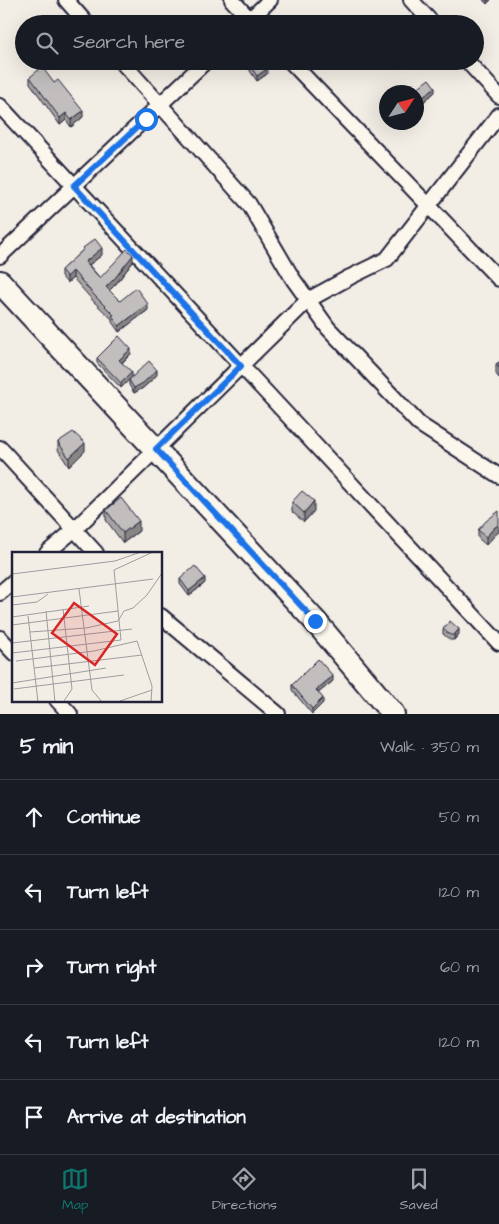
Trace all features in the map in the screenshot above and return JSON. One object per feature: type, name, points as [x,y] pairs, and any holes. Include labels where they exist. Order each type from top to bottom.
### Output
[{"type":"main road","points":[[0,282],[315,621],[393,714]]},
{"type":"street","points":[[66,0],[79,15]]},
{"type":"street","points":[[232,0],[244,15]]},
{"type":"street","points":[[256,15],[270,0]]},
{"type":"street","points":[[411,0],[425,15]]},
{"type":"street","points":[[129,70],[249,204],[293,279],[328,328],[419,424],[499,476]]},
{"type":"street","points":[[0,256],[197,70]]},
{"type":"street","points":[[299,70],[499,279]]},
{"type":"street","points":[[475,70],[499,96]]},
{"type":"street","points":[[0,106],[499,643]]},
{"type":"street","points":[[48,552],[75,529],[308,300],[387,259],[499,115]]},
{"type":"street","points":[[0,448],[95,552]]},
{"type":"street","points":[[0,593],[12,583]]},
{"type":"street","points":[[162,617],[278,714]]},
{"type":"street","points":[[0,638],[12,651]]},
{"type":"street","points":[[59,702],[70,714]]},
{"type":"building","points":[[38,70],[44,70],[54,83],[58,80],[83,111],[71,120],[66,113],[60,118],[30,77]]},
{"type":"building","points":[[253,70],[266,70],[257,76]]},
{"type":"building","points":[[429,79],[435,87],[424,96],[424,85],[421,85]]},
{"type":"building","points":[[95,239],[102,248],[85,262],[100,278],[127,249],[133,255],[106,287],[120,301],[136,288],[148,304],[119,326],[112,316],[114,315],[73,271],[67,277],[61,270]]},
{"type":"building","points":[[119,336],[131,349],[119,360],[132,372],[121,383],[97,358]]},
{"type":"building","points":[[149,361],[157,370],[143,383],[134,388],[129,380]]},
{"type":"building","points":[[73,432],[85,443],[69,458],[58,442]]},
{"type":"building","points":[[302,491],[314,501],[304,513],[292,502]]},
{"type":"building","points":[[121,498],[139,521],[123,533],[106,510]]},
{"type":"building","points":[[499,511],[499,524],[486,537],[478,530]]},
{"type":"building","points":[[195,566],[205,578],[189,591],[180,579]]},
{"type":"building","points":[[450,621],[459,629],[454,635],[450,635],[443,629]]},
{"type":"building","points":[[318,659],[333,676],[316,690],[323,698],[312,709],[292,685]]},
{"type":"route","points":[[146,119],[74,186],[241,366],[156,449],[315,621]]}]
